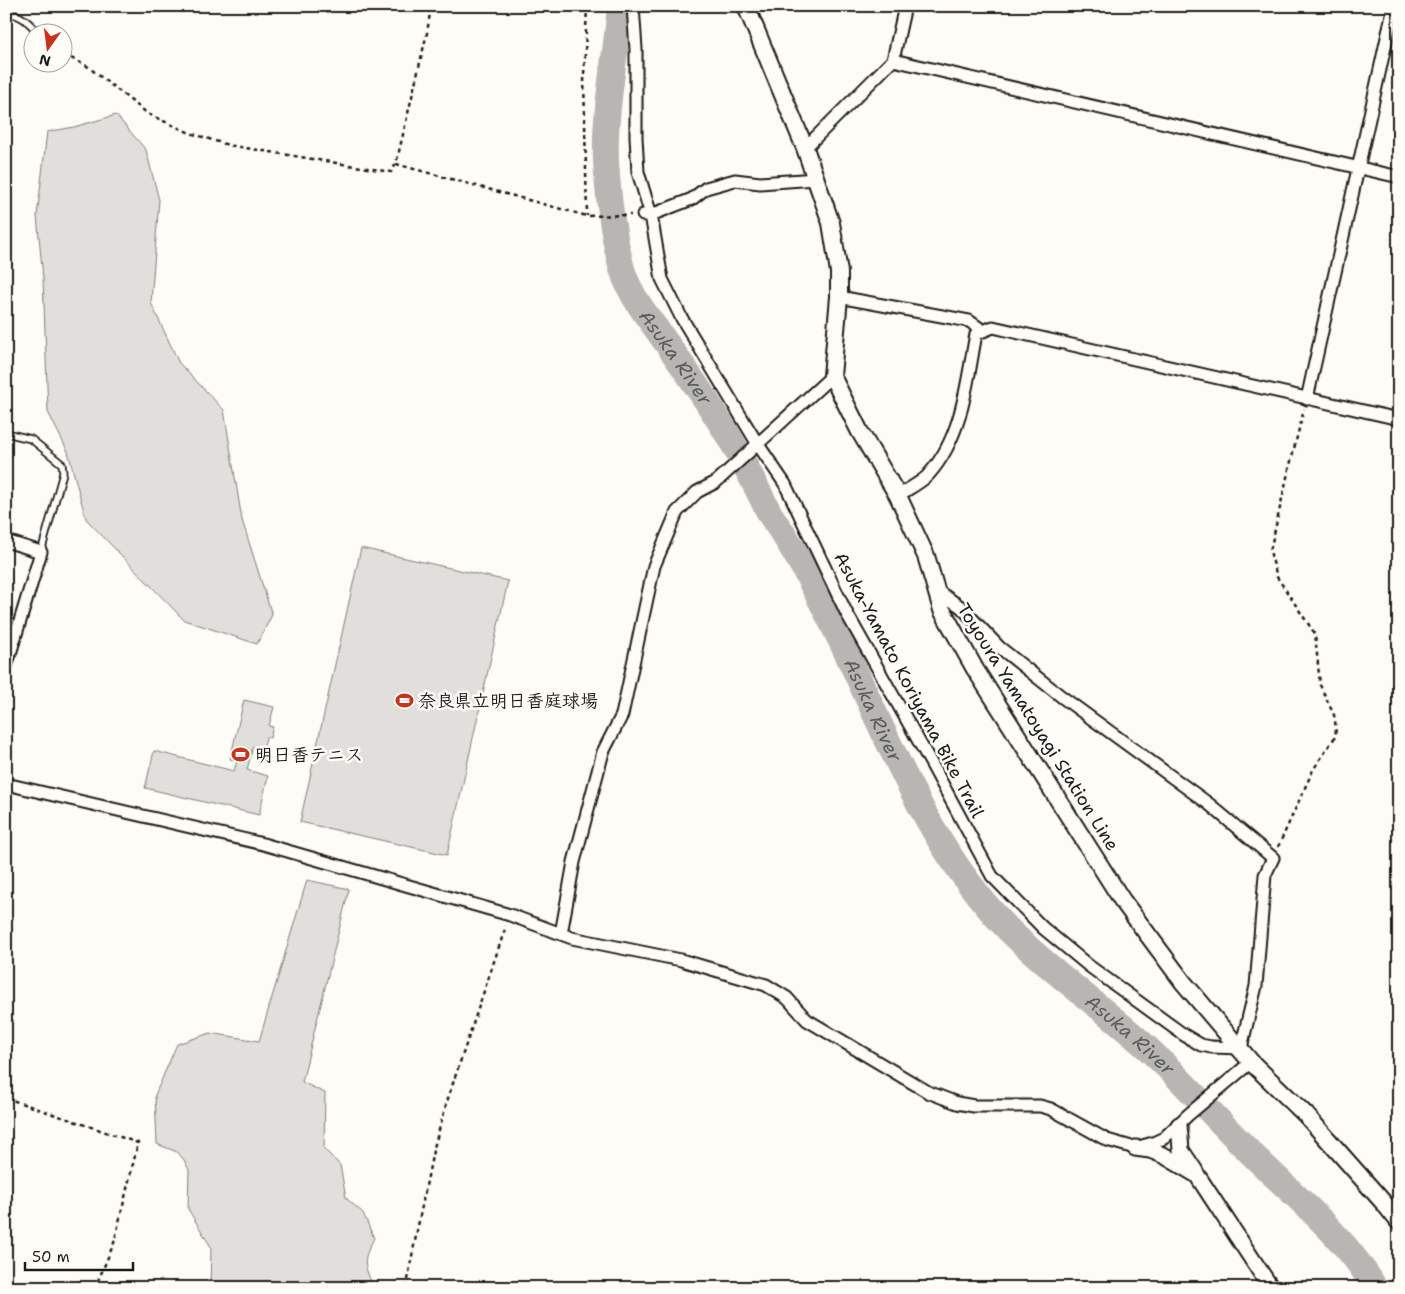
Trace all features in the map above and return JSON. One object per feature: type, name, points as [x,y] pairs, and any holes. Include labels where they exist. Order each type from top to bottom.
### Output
[{"type":"main road","points":[[746,6],[805,148],[831,223],[840,272],[832,376]]},
{"type":"main road","name":"Toyoura Yamatoyagi Station Line","points":[[832,376],[860,432],[898,496],[926,556],[942,610],[975,669],[1122,900],[1184,982],[1241,1048],[1246,1066],[1306,1115],[1399,1222]]},
{"type":"street","name":"Asuka-Yamato Koriyama Bike Trail","points":[[633,6],[636,49],[638,172],[662,279],[681,317],[754,446],[785,484],[846,612],[992,876],[1043,928],[1088,966],[1184,1036],[1200,1045],[1241,1048]]},
{"type":"street","points":[[805,148],[893,60],[906,6]]},
{"type":"street","points":[[1307,399],[1394,6]]},
{"type":"street","points":[[893,60],[1399,177]]},
{"type":"street","points":[[647,215],[692,198],[706,188],[735,180],[760,183],[816,179]]},
{"type":"street","points":[[839,298],[968,321],[982,330]]},
{"type":"street","points":[[898,496],[928,476],[943,455],[954,434],[976,334],[993,327],[1399,419]]},
{"type":"street","points":[[561,934],[574,862],[603,752],[622,715],[654,566],[676,512],[697,492],[716,482],[832,376]]},
{"type":"street","points":[[6,541],[41,552],[6,667]]},
{"type":"street","points":[[936,590],[960,607],[998,646],[1062,697],[1209,804],[1273,858],[1265,875],[1256,986],[1241,1048]]},
{"type":"street","points":[[6,784],[263,844],[510,915],[584,941],[697,964],[766,985],[787,998],[807,1020],[928,1092],[957,1103],[974,1106],[1040,1106],[1051,1109],[1106,1140],[1134,1148],[1150,1150],[1165,1156],[1197,1175]]},
{"type":"street","points":[[1134,1148],[1164,1138],[1246,1066]]},
{"type":"street","points":[[1184,1120],[1181,1150],[1271,1288]]},
{"type":"lane","points":[[6,12],[15,13],[29,22]]},
{"type":"lane","points":[[6,433],[32,440],[62,464],[63,474],[41,552]]},
{"type":"path","points":[[72,58],[87,66],[148,114],[190,133],[228,145],[391,172],[396,164],[427,33],[431,6]]},
{"type":"path","points":[[587,6],[584,76],[587,216]]},
{"type":"path","points":[[396,164],[587,216],[647,215]]},
{"type":"path","points":[[1273,858],[1313,770],[1335,737],[1336,728],[1334,715],[1320,685],[1314,634],[1277,577],[1270,551],[1307,399]]},
{"type":"path","points":[[407,1288],[433,1152],[443,1114],[510,915]]},
{"type":"path","points":[[6,1098],[138,1143],[114,1243],[95,1288]]},
{"type":"shaded area","points":[[116,115],[146,150],[159,200],[151,303],[179,363],[224,410],[242,520],[272,615],[257,644],[184,620],[86,519],[68,452],[48,412],[43,278],[37,216],[47,132],[74,127]]},
{"type":"shaded area","name":"奈良県立明日香庭球場","points":[[361,548],[508,581],[447,855],[300,822]]},
{"type":"shaded area","name":"明日香テニス","points":[[244,700],[274,707],[269,726],[273,727],[270,738],[266,737],[264,748],[253,746],[247,770],[268,776],[259,815],[145,788],[154,751],[234,771],[237,761],[230,759]]},
{"type":"shaded area","points":[[307,880],[349,889],[302,1082],[325,1093],[324,1149],[340,1165],[346,1198],[363,1213],[374,1238],[367,1252],[365,1263],[374,1288],[210,1288],[211,1247],[188,1209],[189,1170],[184,1160],[177,1152],[157,1144],[155,1095],[177,1044],[210,1033],[259,1041]]},
{"type":"waterway","name":"Asuka River","points":[[620,6],[608,103],[606,161],[609,199],[623,273],[640,307],[688,373],[722,425],[770,514],[801,564],[842,643],[895,757],[934,830],[956,865],[981,899],[1009,930],[1160,1060],[1337,1237],[1364,1270],[1375,1288]]},
{"type":"place","name":"奈良県立明日香庭球場","points":[[404,701]]},
{"type":"place","name":"明日香テニス","points":[[241,755]]}]
